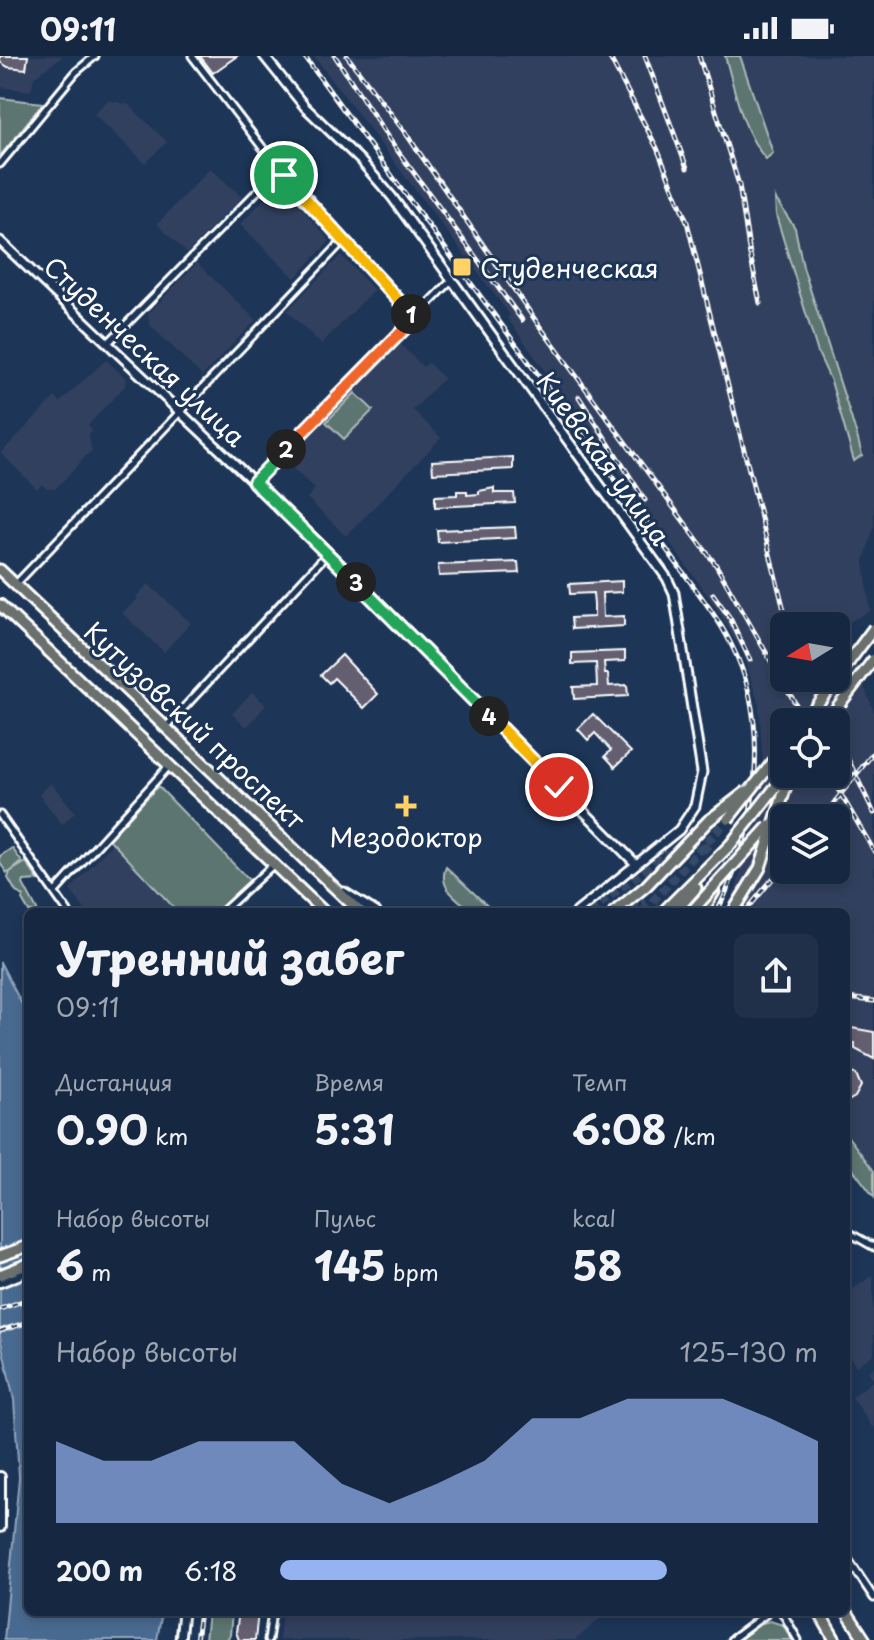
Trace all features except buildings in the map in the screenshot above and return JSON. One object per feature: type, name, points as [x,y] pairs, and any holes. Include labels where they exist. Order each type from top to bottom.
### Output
[{"type":"main road","name":"Кутузовский проспект","points":[[0,570],[356,908]]},
{"type":"main road","name":"Кутузовский проспект","points":[[0,605],[320,908]]},
{"type":"main road","points":[[814,708],[874,628]]},
{"type":"main road","points":[[837,708],[874,659]]},
{"type":"main road","points":[[728,819],[770,767]]},
{"type":"main road","points":[[619,908],[646,886],[708,821],[759,782]]},
{"type":"main road","points":[[678,908],[777,788]]},
{"type":"main road","points":[[695,908],[770,822]]},
{"type":"main road","points":[[735,908],[760,868],[770,836]]},
{"type":"main road","points":[[667,908],[723,854]]},
{"type":"main road","points":[[704,908],[714,892]]},
{"type":"main road","points":[[0,1256],[24,1247]]},
{"type":"main road","points":[[0,1275],[24,1266]]},
{"type":"main road","points":[[0,1282],[24,1273]]},
{"type":"main road","points":[[0,1477],[0,1527]]},
{"type":"main road","points":[[821,1616],[833,1640]]},
{"type":"main road","points":[[849,1616],[865,1640]]},
{"type":"street","points":[[0,164],[76,72],[95,56]]},
{"type":"street","points":[[192,56],[279,169],[415,318]]},
{"type":"street","name":"Киевская улица","points":[[264,56],[305,107],[376,177],[667,578],[677,602],[701,759],[701,786],[687,821],[657,850],[582,908]]},
{"type":"street","points":[[108,343],[279,169]]},
{"type":"street","name":"Студенческая улица","points":[[0,241],[328,553],[636,864]]},
{"type":"street","points":[[15,585],[343,241]]},
{"type":"street","points":[[254,482],[450,282]]},
{"type":"street","points":[[166,727],[328,553]]},
{"type":"street","points":[[55,892],[170,765]]},
{"type":"street","points":[[0,815],[65,908]]},
{"type":"street","points":[[226,908],[275,864]]},
{"type":"street","points":[[334,887],[369,908]]},
{"type":"street","points":[[850,1233],[874,1247]]},
{"type":"street","points":[[850,1562],[874,1598]]},
{"type":"street","points":[[180,1640],[183,1616]]},
{"type":"street","points":[[268,1640],[271,1616]]},
{"type":"street","points":[[731,1640],[764,1616]]},
{"type":"street","points":[[784,1616],[798,1640]]},
{"type":"shaded area","points":[[0,56],[63,56],[34,77],[31,91],[0,87]]},
{"type":"shaded area","points":[[314,56],[874,56],[874,527],[864,561],[870,611],[850,621],[850,612],[770,612],[770,692],[850,692],[850,649],[874,712],[874,1171],[850,1139],[850,908],[727,908],[737,886],[750,839],[763,761],[759,705],[743,653],[709,597],[507,318],[510,315]]},
{"type":"shaded area","points":[[108,100],[129,105],[167,142],[145,163],[94,114]]},
{"type":"shaded area","points":[[210,168],[242,197],[187,253],[157,224]]},
{"type":"shaded area","points":[[279,183],[330,241],[295,278],[240,225]]},
{"type":"shaded area","points":[[341,255],[374,290],[321,344],[287,311]]},
{"type":"shaded area","points":[[197,263],[256,320],[202,376],[150,325],[148,314]]},
{"type":"shaded area","points":[[399,343],[423,367],[428,363],[444,378],[413,410],[441,438],[346,536],[307,498],[315,489],[285,461]]},
{"type":"shaded area","points":[[106,360],[127,379],[126,385],[88,425],[92,430],[88,435],[92,450],[55,489],[47,489],[42,484],[37,489],[1,453],[55,397],[60,402]]},
{"type":"shaded area","points":[[148,584],[191,623],[164,652],[122,613],[138,599],[136,597]]},
{"type":"shaded area","points":[[252,692],[266,705],[247,727],[232,714]]},
{"type":"shaded area","points":[[51,783],[75,812],[62,825],[39,794]]},
{"type":"shaded area","points":[[112,844],[172,908],[84,908],[70,890]]},
{"type":"shaded area","points":[[0,962],[24,1008],[24,1616],[161,1616],[157,1640],[4,1640],[19,1477],[14,1400],[0,1337]]},
{"type":"shaded area","points":[[873,1275],[874,1354],[856,1366],[850,1357],[850,1291]]},
{"type":"shaded area","points":[[874,1380],[874,1430],[852,1397]]},
{"type":"shaded area","points":[[282,1616],[603,1616],[575,1640],[279,1640]]},
{"type":"green space","points":[[725,56],[740,56],[773,153],[766,159],[745,124]]},
{"type":"green space","points":[[0,98],[43,103],[0,156]]},
{"type":"green space","points":[[775,198],[795,228],[803,267],[862,455],[854,461],[776,215]]},
{"type":"green space","points":[[355,393],[373,410],[344,439],[326,422]]},
{"type":"green space","points":[[158,786],[250,881],[221,908],[174,908],[109,839]]},
{"type":"green space","points":[[12,848],[22,862],[7,873],[0,863],[0,856]]},
{"type":"green space","points":[[26,862],[38,880],[24,881],[23,884],[36,908],[27,908],[22,900],[24,896],[16,892],[8,878],[10,872]]},
{"type":"green space","points":[[446,867],[490,908],[468,908],[447,887]]},
{"type":"green space","points":[[850,1139],[874,1171],[874,1197],[850,1165]]},
{"type":"green space","points":[[208,1616],[232,1616],[230,1635],[226,1640],[205,1640]]},
{"type":"green space","points":[[770,1621],[783,1625],[792,1640],[737,1640],[759,1624]]},
{"type":"tunnel","points":[[647,908],[728,819]]},
{"type":"tunnel","points":[[594,908],[659,859],[695,842],[702,845],[714,861],[715,889]]},
{"type":"tunnel","points":[[638,908],[646,902]]},
{"type":"railway","points":[[304,56],[702,598],[731,644],[744,676],[752,709],[754,779],[742,849],[719,908]]},
{"type":"railway","points":[[335,56],[389,139],[522,320]]},
{"type":"railway","points":[[347,56],[407,135],[538,324],[716,565],[798,708]]},
{"type":"railway","points":[[609,56],[657,148],[687,222],[784,612]]},
{"type":"railway","points":[[645,56],[687,168]]},
{"type":"railway","points":[[699,56],[739,185],[750,255]]},
{"type":"railway","points":[[748,244],[760,303]]},
{"type":"railway","points":[[579,397],[645,500]]},
{"type":"railway","points":[[713,594],[730,618],[750,660]]},
{"type":"railway","points":[[816,692],[823,708]]},
{"type":"railway","points":[[833,804],[874,752]]},
{"type":"railway","points":[[850,763],[874,813]]},
{"type":"railway","points":[[837,788],[874,851]]},
{"type":"railway","points":[[748,908],[770,882]]},
{"type":"railway","points":[[850,998],[874,1001]]},
{"type":"railway","points":[[0,1309],[24,1300]]},
{"type":"railway","points":[[0,1331],[24,1323]]},
{"type":"railway","points":[[196,1640],[199,1616]]},
{"type":"place","name":"Студенческая","points":[[462,267]]},
{"type":"place","name":"Мезодоктор","points":[[406,806]]},
{"type":"route","points":[[284,175],[415,318],[254,482],[559,787]]}]
